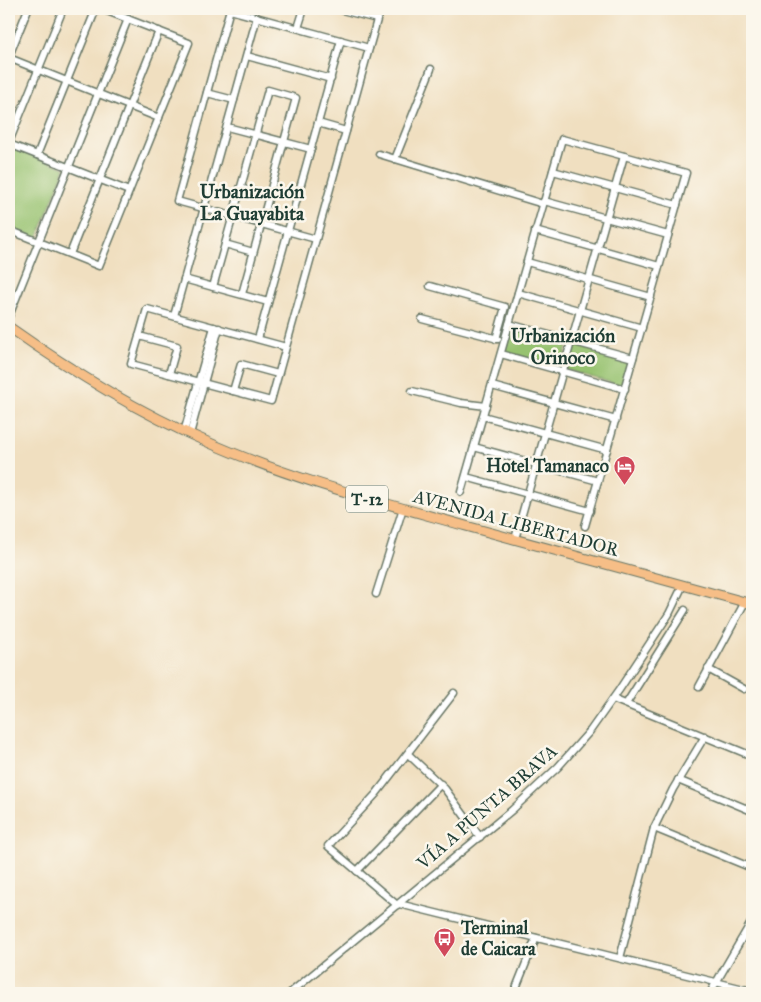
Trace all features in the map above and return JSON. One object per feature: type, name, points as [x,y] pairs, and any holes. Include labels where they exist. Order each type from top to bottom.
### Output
[{"type":"highway","name":"AVENIDA LIBERTADOR","points":[[9,327],[89,380],[143,411],[187,433],[271,467],[331,488],[748,603]]},
{"type":"street","points":[[28,9],[9,57],[159,118]]},
{"type":"street","points":[[62,9],[9,143],[129,192]]},
{"type":"street","points":[[37,155],[96,9]]},
{"type":"street","points":[[9,230],[99,266],[189,43],[102,9]]},
{"type":"street","points":[[316,239],[177,201],[230,9],[369,48]]},
{"type":"street","points":[[298,28],[304,9]]},
{"type":"street","points":[[338,9],[377,20]]},
{"type":"street","points":[[286,347],[147,309],[131,364],[271,402],[380,9]]},
{"type":"street","points":[[174,316],[257,17]]},
{"type":"street","points":[[9,316],[128,19]]},
{"type":"street","points":[[70,254],[159,32]]},
{"type":"street","points":[[258,339],[341,40]]},
{"type":"street","points":[[246,56],[331,79]]},
{"type":"street","points":[[395,159],[431,70]]},
{"type":"street","points":[[213,287],[268,90],[296,98],[242,294]]},
{"type":"street","points":[[207,93],[234,100]]},
{"type":"street","points":[[318,123],[346,131]]},
{"type":"street","points":[[227,126],[311,149]]},
{"type":"street","points":[[462,492],[562,139],[686,173],[586,526]]},
{"type":"street","points":[[379,154],[544,203],[668,235]]},
{"type":"street","points":[[515,539],[624,156]]},
{"type":"street","points":[[553,171],[677,205]]},
{"type":"street","points":[[240,188],[269,196]]},
{"type":"street","points":[[535,231],[660,266]]},
{"type":"street","points":[[225,244],[253,252]]},
{"type":"street","points":[[526,262],[651,297]]},
{"type":"street","points":[[184,279],[268,302]]},
{"type":"street","points":[[430,286],[505,307],[496,339]]},
{"type":"street","points":[[518,294],[642,328]]},
{"type":"street","points":[[422,320],[504,341]]},
{"type":"street","points":[[509,324],[633,358]]},
{"type":"street","points":[[187,433],[216,328]]},
{"type":"street","points":[[139,336],[177,346],[169,374]]},
{"type":"street","points":[[500,354],[625,388]]},
{"type":"street","points":[[233,391],[241,364],[278,374]]},
{"type":"street","points":[[492,386],[616,420]]},
{"type":"street","points":[[412,391],[461,403],[486,406]]},
{"type":"street","points":[[483,416],[607,450]]},
{"type":"street","points":[[474,447],[598,481]]},
{"type":"street","points":[[466,477],[590,511]]},
{"type":"street","points":[[376,594],[402,508]]},
{"type":"street","name":"VÍA A PUNTA BRAVA","points":[[290,993],[480,837],[558,767],[613,699],[669,614],[683,585]]},
{"type":"street","points":[[699,687],[748,603]]},
{"type":"street","points":[[626,704],[685,610]]},
{"type":"street","points":[[708,670],[744,689]]},
{"type":"street","points":[[454,693],[364,808],[328,846],[398,904],[752,991]]},
{"type":"street","points":[[613,699],[752,756]]},
{"type":"street","points":[[620,958],[654,828],[678,780],[705,736]]},
{"type":"street","points":[[408,754],[441,784],[480,837]]},
{"type":"street","points":[[678,780],[752,811]]},
{"type":"street","points":[[357,871],[441,784]]},
{"type":"street","points":[[654,828],[752,868]]},
{"type":"street","points":[[710,993],[751,924]]},
{"type":"street","points":[[514,993],[536,938]]},
{"type":"green space","points":[[9,146],[65,168],[37,239],[9,227]]},
{"type":"green space","points":[[511,327],[568,343],[561,368],[504,352]]},
{"type":"green space","points":[[573,344],[630,360],[623,386],[566,370]]},
{"type":"place","name":"Hotel Tamanaco","points":[[625,485]]},
{"type":"place","name":"Terminal de Caicara","points":[[445,957]]},
{"type":"district","name":"Urbanización La Guayabita","points":[[252,202]]},
{"type":"district","name":"Urbanización Orinoco","points":[[563,346]]}]
